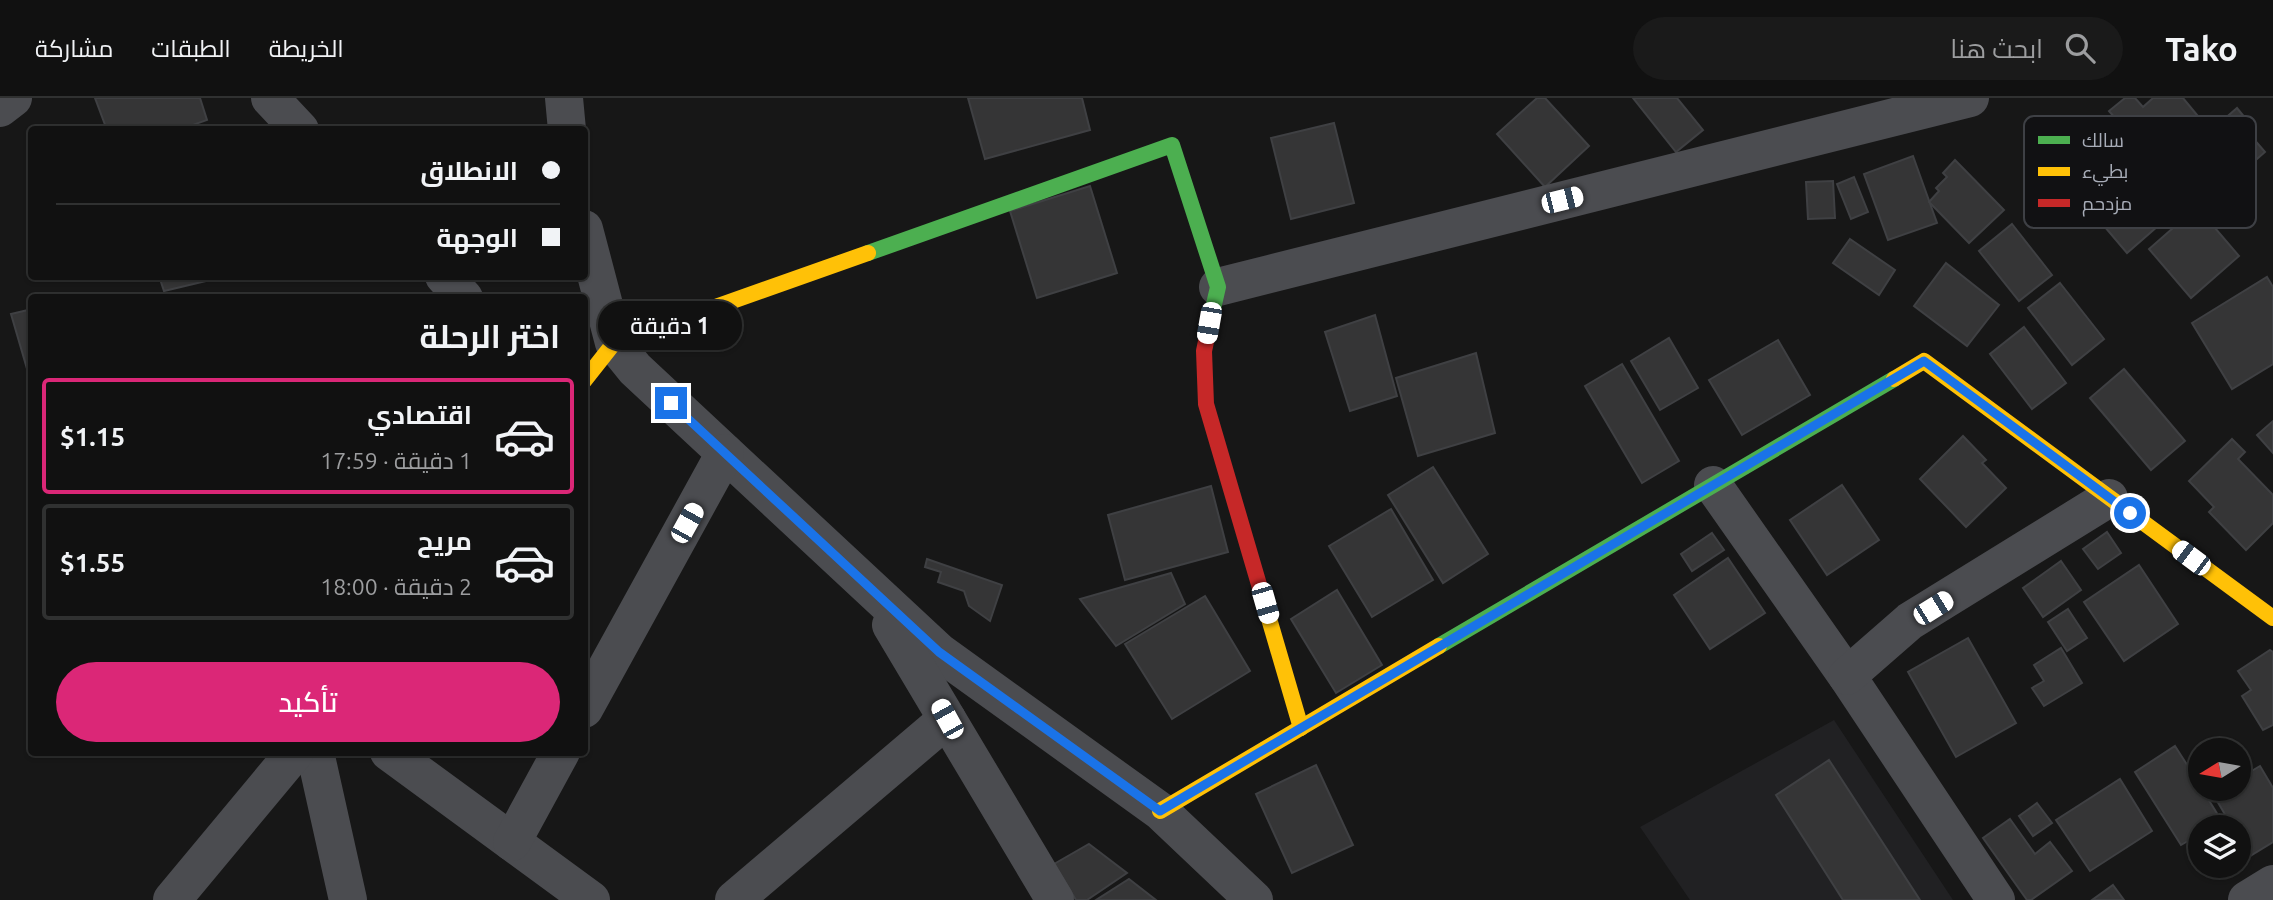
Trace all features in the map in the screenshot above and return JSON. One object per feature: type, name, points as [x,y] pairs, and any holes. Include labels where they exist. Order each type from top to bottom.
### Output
[{"type":"street","points":[[0,108],[13,98]]},
{"type":"street","points":[[270,98],[296,126]]},
{"type":"street","points":[[564,98],[567,126]]},
{"type":"street","points":[[1218,287],[1929,103],[1970,98]]},
{"type":"street","points":[[588,376],[614,343],[1172,145],[1218,287],[1204,351],[1206,404],[1301,728]]},
{"type":"street","points":[[588,244],[614,343],[635,369],[939,652],[1160,811],[1254,900]]},
{"type":"street","points":[[448,280],[460,294]]},
{"type":"street","points":[[1160,811],[1924,361],[2273,618]]},
{"type":"street","points":[[588,702],[725,453]]},
{"type":"street","points":[[1713,485],[1847,676],[1996,900]]},
{"type":"street","points":[[1847,676],[1910,621],[2109,498]]},
{"type":"street","points":[[869,586],[1055,900]]},
{"type":"street","points":[[734,900],[947,719]]},
{"type":"street","points":[[172,900],[292,756]]},
{"type":"street","points":[[316,756],[348,900]]},
{"type":"street","points":[[394,756],[591,900]]},
{"type":"street","points":[[512,842],[559,756]]},
{"type":"street","points":[[2247,900],[2273,884]]},
{"type":"shaded area","points":[[1834,720],[1953,900],[1690,900],[1640,827]]},
{"type":"building","points":[[95,98],[200,98],[207,120],[190,126],[106,126]]},
{"type":"building","points":[[968,98],[1082,98],[1090,130],[985,159]]},
{"type":"building","points":[[1537,98],[1545,98],[1589,146],[1545,187],[1497,134]]},
{"type":"building","points":[[1633,98],[1677,98],[1703,130],[1676,152]]},
{"type":"building","points":[[2125,98],[2135,98],[2143,107],[2153,98],[2183,98],[2197,115],[2113,116],[2109,111]]},
{"type":"building","points":[[2237,108],[2244,116],[2228,116]]},
{"type":"building","points":[[1334,123],[1354,203],[1291,219],[1271,138]]},
{"type":"building","points":[[2256,142],[2265,152],[2256,160]]},
{"type":"building","points":[[1913,156],[1937,223],[1888,240],[1864,174]]},
{"type":"building","points":[[1955,160],[2004,210],[1969,243],[1929,202],[1939,191],[1936,188],[1947,177],[1943,173]]},
{"type":"building","points":[[1854,177],[1868,212],[1851,219],[1837,184]]},
{"type":"building","points":[[1833,181],[1835,218],[1808,219],[1806,182]]},
{"type":"building","points":[[1090,186],[1117,273],[1037,298],[1010,211]]},
{"type":"building","points":[[2012,224],[2052,275],[2019,301],[1979,251]]},
{"type":"building","points":[[2106,228],[2156,228],[2127,253]]},
{"type":"building","points":[[2173,228],[2215,228],[2239,256],[2191,298],[2149,249]]},
{"type":"building","points":[[1850,239],[1895,270],[1879,295],[1833,263]]},
{"type":"building","points":[[1946,263],[1999,305],[1967,346],[1914,306]]},
{"type":"building","points":[[2267,277],[2273,287],[2273,364],[2232,389],[2192,323]]},
{"type":"building","points":[[160,280],[210,280],[164,291]]},
{"type":"building","points":[[2060,283],[2104,339],[2072,365],[2028,308]]},
{"type":"building","points":[[28,310],[28,372],[11,314]]},
{"type":"building","points":[[1375,315],[1397,396],[1350,411],[1325,332]]},
{"type":"building","points":[[2024,327],[2066,383],[2032,409],[1990,354]]},
{"type":"building","points":[[1669,338],[1698,388],[1660,410],[1631,361]]},
{"type":"building","points":[[1778,340],[1810,395],[1742,435],[1709,380]]},
{"type":"building","points":[[1476,353],[1495,433],[1418,456],[1396,378]]},
{"type":"building","points":[[1622,364],[1679,461],[1642,483],[1585,386]]},
{"type":"building","points":[[2124,369],[2185,441],[2151,470],[2090,398]]},
{"type":"building","points":[[2273,421],[2273,453],[2257,435]]},
{"type":"building","points":[[1963,436],[1986,460],[1982,463],[2006,488],[1966,527],[1920,479]]},
{"type":"building","points":[[2232,439],[2245,452],[2238,459],[2273,495],[2273,523],[2246,550],[2209,512],[2214,507],[2189,481]]},
{"type":"building","points":[[1433,467],[1488,554],[1443,583],[1388,495]]},
{"type":"building","points":[[1842,485],[1879,540],[1827,575],[1790,520]]},
{"type":"building","points":[[1211,486],[1228,552],[1125,580],[1108,515]]},
{"type":"building","points":[[1391,509],[1433,580],[1372,617],[1329,546]]},
{"type":"building","points":[[2107,532],[2121,553],[2098,569],[2083,549]]},
{"type":"building","points":[[1712,533],[1724,550],[1692,571],[1681,554]]},
{"type":"building","points":[[1728,558],[1765,613],[1710,649],[1674,595]]},
{"type":"building","points":[[927,559],[1002,585],[990,621],[969,606],[964,591],[938,582],[941,572],[925,567]]},
{"type":"building","points":[[2061,561],[2081,590],[2043,617],[2023,588]]},
{"type":"building","points":[[2139,565],[2178,624],[2124,661],[2084,602]]},
{"type":"building","points":[[1171,573],[1185,604],[1116,646],[1080,599]]},
{"type":"building","points":[[1337,590],[1382,665],[1336,693],[1291,619]]},
{"type":"building","points":[[1205,596],[1250,671],[1172,719],[1125,644]]},
{"type":"building","points":[[2068,609],[2087,638],[2067,651],[2048,622]]},
{"type":"building","points":[[1968,638],[2016,723],[1956,757],[1908,672]]},
{"type":"building","points":[[2061,648],[2082,683],[2044,706],[2032,688],[2044,681],[2034,665]]},
{"type":"building","points":[[2270,650],[2273,652],[2273,725],[2263,730],[2242,696],[2251,690],[2238,671]]},
{"type":"building","points":[[2175,746],[2188,766],[2188,802],[2210,802],[2218,815],[2188,815],[2188,841],[2181,845],[2135,772]]},
{"type":"building","points":[[1829,760],[1920,900],[1843,900],[1776,795]]},
{"type":"building","points":[[1316,765],[1353,845],[1292,873],[1256,794]]},
{"type":"building","points":[[2260,766],[2273,788],[2273,842],[2251,855],[2251,815],[2225,815],[2218,802],[2250,802],[2251,771]]},
{"type":"building","points":[[2120,779],[2152,831],[2090,871],[2056,820]]},
{"type":"building","points":[[2037,803],[2052,823],[2033,836],[2019,816]]},
{"type":"building","points":[[2010,819],[2035,854],[2050,842],[2072,871],[2031,900],[2027,900],[1983,838]]},
{"type":"building","points":[[1089,844],[1127,873],[1087,900],[1076,900],[1054,864]]},
{"type":"building","points":[[1129,879],[1156,900],[1096,900]]},
{"type":"building","points":[[2113,885],[2124,900],[2092,900]]},
{"type":"traffic: fast","points":[[868,253],[1172,145],[1218,287],[1212,313]]},
{"type":"traffic: fast","points":[[1439,646],[1894,379]]},
{"type":"traffic: slow","points":[[588,376],[614,343],[868,253]]},
{"type":"traffic: slow","points":[[1894,379],[1924,361],[2273,618]]},
{"type":"traffic: slow","points":[[1265,605],[1301,728]]},
{"type":"traffic: slow","points":[[1160,811],[1439,646]]},
{"type":"traffic: jam","points":[[1212,313],[1204,351],[1206,404],[1265,605]]},
{"type":"route","points":[[671,403],[939,652],[1160,811],[1924,361],[2130,513]]}]
